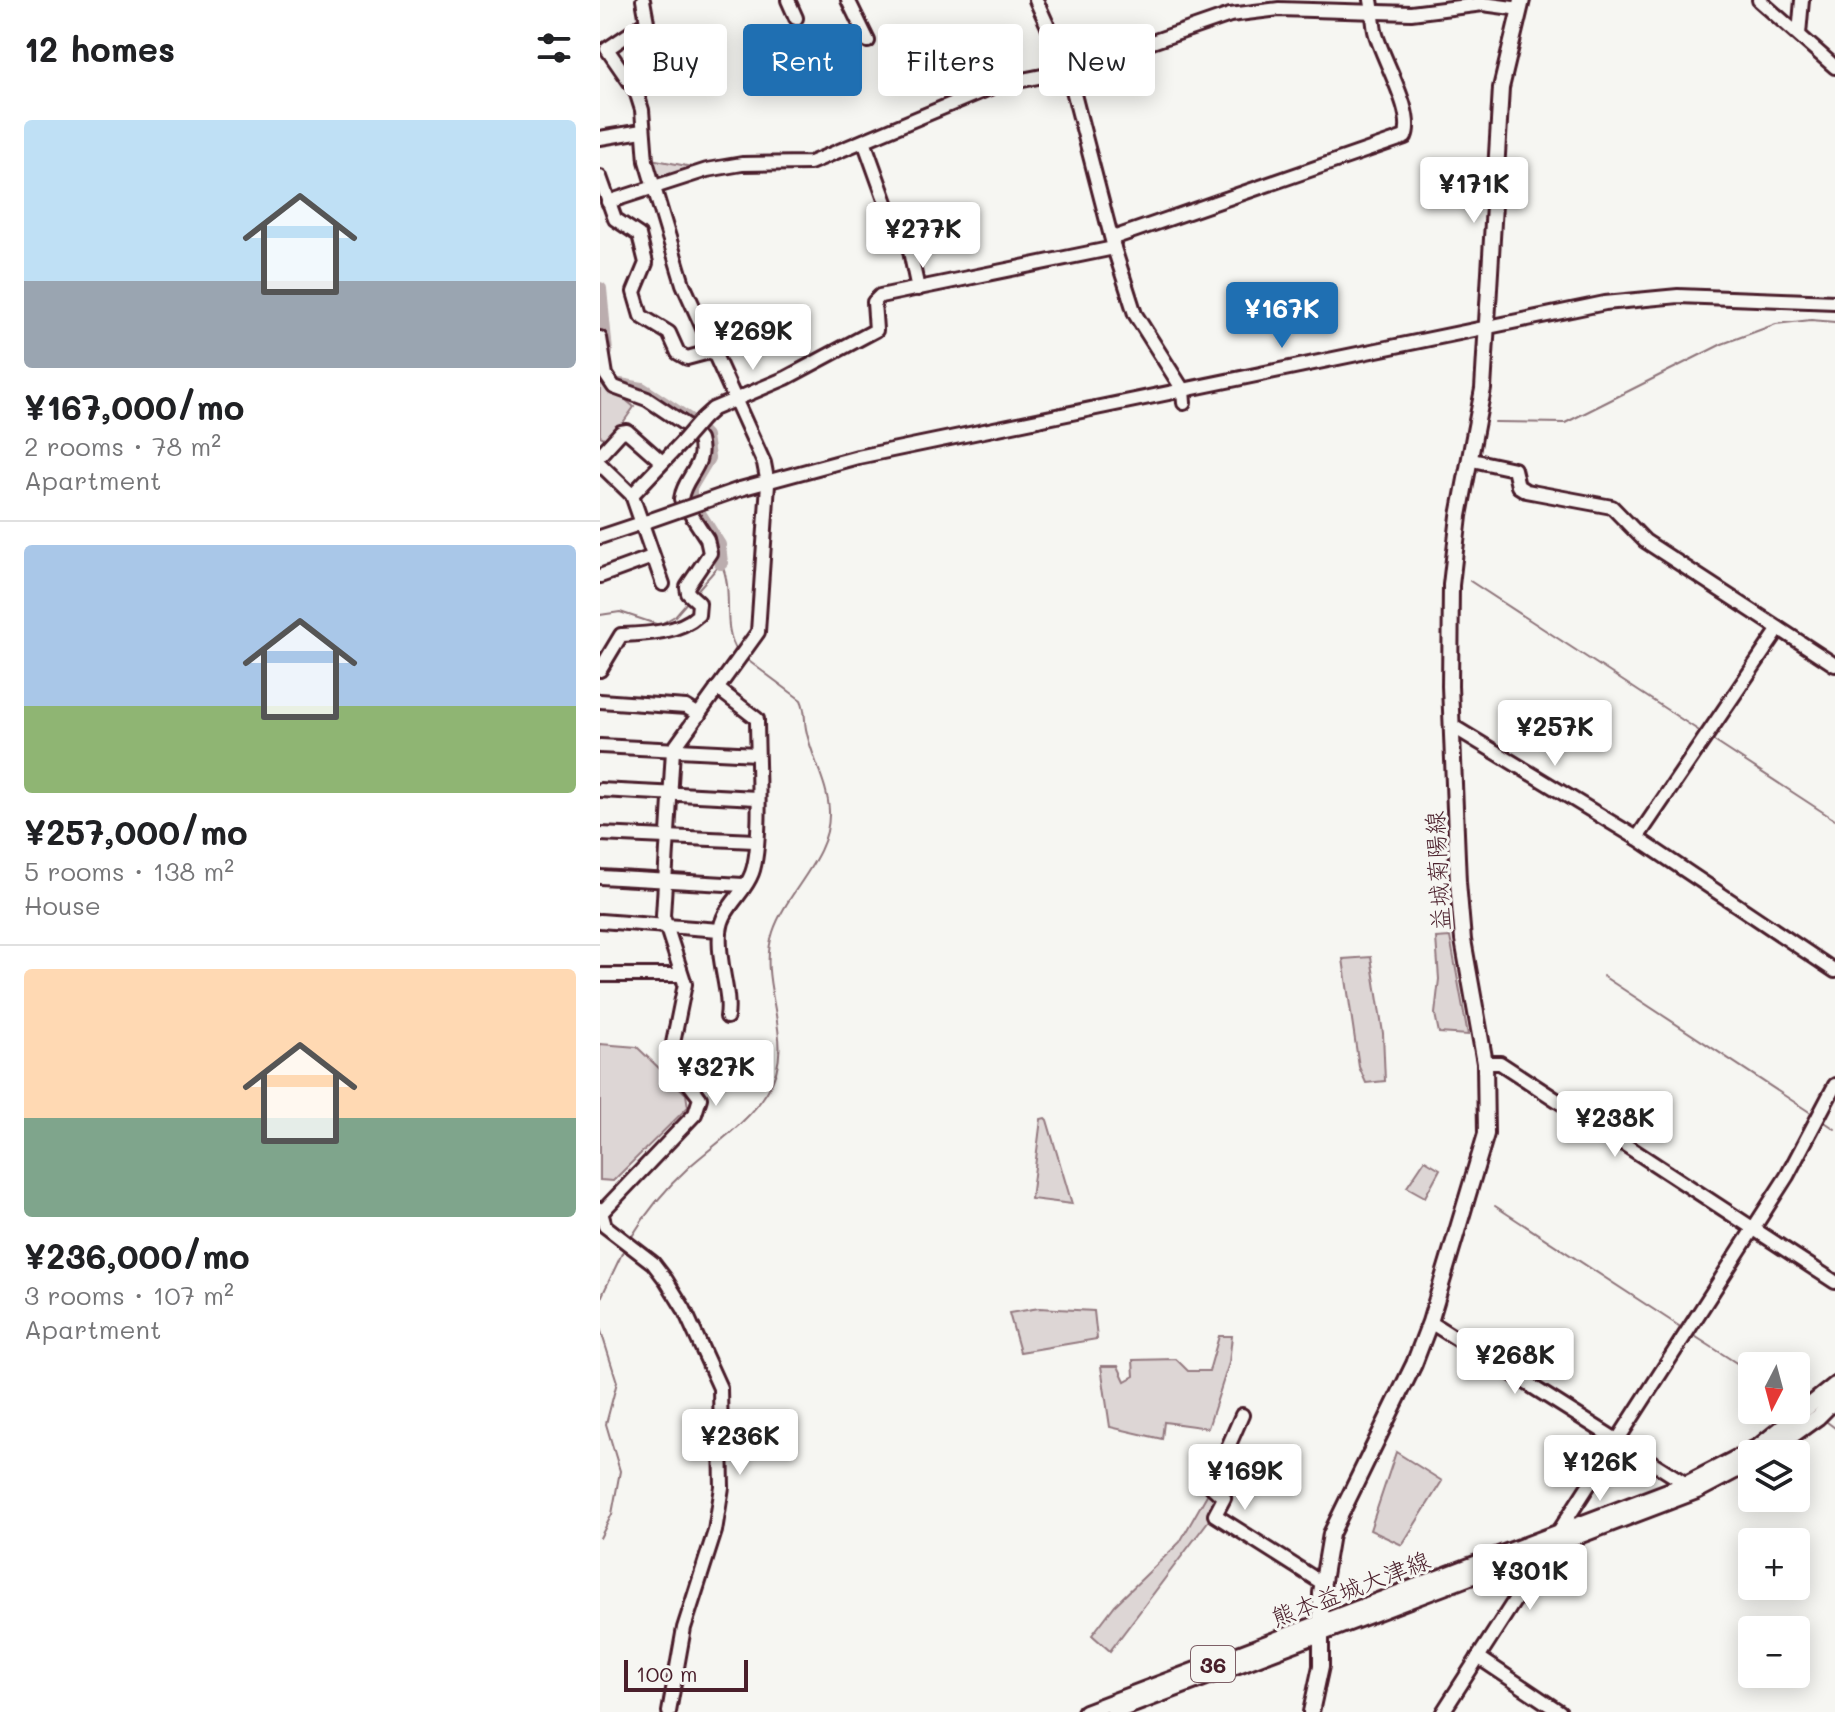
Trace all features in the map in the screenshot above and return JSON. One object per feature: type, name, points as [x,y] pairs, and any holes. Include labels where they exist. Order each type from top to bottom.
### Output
[{"type":"main road","name":"益城菊陽線","points":[[1313,1711],[1320,1680],[1322,1583],[1331,1534],[1341,1508],[1414,1364],[1430,1322],[1486,1134],[1485,1063],[1463,940],[1449,643],[1451,585],[1459,516],[1472,460],[1489,324],[1501,88],[1521,4]]},
{"type":"main road","name":"熊本益城大津線","points":[[1114,1712],[1561,1531],[1692,1487],[1758,1447],[1835,1385]]},
{"type":"main road","points":[[1786,1440],[1818,1417],[1835,1400]]},
{"type":"main road","name":"熊本益城大津線","points":[[1085,1712],[1552,1546],[1738,1468]]},
{"type":"street","points":[[643,0],[647,22],[603,47],[636,91],[654,186],[683,284],[768,480],[760,624],[752,642],[673,750],[664,925],[685,984],[670,1058],[700,1098],[695,1114],[601,1210],[605,1226],[653,1263],[684,1309],[720,1388],[722,1487],[718,1512],[684,1628],[669,1712]]},
{"type":"street","points":[[788,0],[796,18]]},
{"type":"street","points":[[848,0],[868,41]]},
{"type":"street","points":[[1036,0],[1047,24]]},
{"type":"street","points":[[1226,0],[1230,15]]},
{"type":"street","points":[[1759,0],[1835,67]]},
{"type":"street","points":[[1799,34],[1802,0]]},
{"type":"street","points":[[1155,41],[1230,15],[1279,9],[1372,6],[1411,13],[1483,4],[1521,4]]},
{"type":"street","points":[[632,495],[703,418],[735,399],[786,378],[876,330],[874,302],[878,297],[1113,243],[1405,137],[1408,130],[1397,87],[1382,54],[1372,6]]},
{"type":"street","points":[[608,202],[654,186],[742,164],[810,163],[997,85],[1039,77]]},
{"type":"street","points":[[1075,96],[1113,243],[1139,322],[1183,396]]},
{"type":"street","points":[[600,138],[642,131]]},
{"type":"street","points":[[864,141],[888,208],[907,237],[918,289]]},
{"type":"street","points":[[600,177],[615,219],[639,235],[646,263],[634,292],[641,316],[669,333],[678,353],[687,358],[697,359],[713,351]]},
{"type":"street","points":[[600,537],[768,480],[858,457],[1183,396],[1489,324],[1605,303],[1678,296],[1835,302]]},
{"type":"street","points":[[600,338],[606,375],[614,387],[647,399],[689,427],[701,445],[699,466],[684,486],[681,499],[709,543],[710,553],[687,587],[700,607],[698,615],[685,624],[649,634],[621,635],[600,670]]},
{"type":"street","points":[[600,455],[621,432],[627,431],[661,461]]},
{"type":"street","points":[[1472,460],[1514,469],[1518,486],[1526,491],[1612,507],[1645,541],[1835,665]]},
{"type":"street","points":[[600,464],[632,495],[646,522],[652,557],[663,584]]},
{"type":"street","points":[[600,576],[652,557]]},
{"type":"street","points":[[1637,838],[1779,629]]},
{"type":"street","points":[[717,688],[757,719],[757,798],[752,874],[725,913],[720,930],[720,969],[729,1005],[727,1017]]},
{"type":"street","points":[[600,701],[686,707],[699,715]]},
{"type":"street","points":[[1454,727],[1637,838],[1835,971]]},
{"type":"street","points":[[600,746],[757,754]]},
{"type":"street","points":[[600,790],[757,798]]},
{"type":"street","points":[[600,834],[755,841]]},
{"type":"street","points":[[600,877],[743,885]]},
{"type":"street","points":[[600,921],[720,930]]},
{"type":"street","points":[[600,975],[680,975]]},
{"type":"street","points":[[1485,1063],[1500,1063],[1835,1282]]},
{"type":"street","points":[[1443,1712],[1787,1176],[1835,1085]]},
{"type":"street","points":[[1430,1322],[1692,1487]]},
{"type":"street","points":[[1242,1415],[1211,1486],[1224,1498],[1215,1515],[1322,1583]]},
{"type":"street","points":[[1478,1657],[1560,1712]]},
{"type":"shaded area","points":[[651,159],[697,168],[662,179],[655,176]]},
{"type":"shaded area","points":[[600,378],[634,407],[610,441],[600,436]]},
{"type":"shaded area","points":[[1450,937],[1468,1035],[1439,1033],[1435,1014],[1439,979],[1436,938]]},
{"type":"shaded area","points":[[1371,957],[1383,1033],[1385,1081],[1366,1083],[1359,1067],[1343,959]]},
{"type":"shaded area","points":[[600,1044],[637,1047],[686,1094],[688,1107],[613,1181],[600,1180]]},
{"type":"shaded area","points":[[1045,1118],[1072,1204],[1031,1199],[1041,1119]]},
{"type":"shaded area","points":[[1425,1160],[1440,1169],[1425,1197],[1407,1187]]},
{"type":"shaded area","points":[[1039,1308],[1094,1311],[1097,1339],[1020,1352],[1009,1313]]},
{"type":"shaded area","points":[[1219,1336],[1232,1336],[1229,1363],[1208,1428],[1164,1422],[1162,1439],[1110,1427],[1101,1366],[1118,1366],[1125,1381],[1134,1376],[1133,1360],[1176,1359],[1188,1371],[1209,1371]]},
{"type":"shaded area","points":[[1396,1452],[1442,1481],[1402,1545],[1370,1530]]},
{"type":"shaded area","points":[[1209,1491],[1220,1500],[1212,1516],[1110,1651],[1092,1635],[1115,1605],[1180,1542]]},
{"type":"waterway","points":[[600,289],[606,352]]},
{"type":"waterway","points":[[1495,422],[1565,423],[1722,344],[1776,324],[1811,320],[1835,322]]},
{"type":"waterway","points":[[620,385],[642,389],[691,421],[705,436],[708,458],[690,488],[690,499],[719,545],[721,563]]},
{"type":"waterway","points":[[695,593],[721,563],[727,585],[730,631],[738,652]]},
{"type":"waterway","points":[[1470,581],[1704,734]]},
{"type":"waterway","points":[[600,615],[620,612],[659,625],[675,616],[688,601]]},
{"type":"waterway","points":[[631,1238],[650,1209],[672,1184],[741,1123],[767,1092],[776,1072],[779,1053],[779,1033],[769,972],[773,932],[816,859],[828,828],[828,801],[808,739],[801,700],[746,659]]},
{"type":"waterway","points":[[1714,741],[1835,820]]},
{"type":"waterway","points":[[1603,976],[1814,1115]]},
{"type":"waterway","points":[[1823,1121],[1835,1129]]},
{"type":"waterway","points":[[1797,1170],[1811,1144]]},
{"type":"waterway","points":[[1495,1206],[1682,1328]]},
{"type":"waterway","points":[[600,1300],[625,1247]]},
{"type":"waterway","points":[[600,1328],[617,1382],[606,1424],[620,1471],[612,1514],[600,1538]]},
{"type":"waterway","points":[[1693,1335],[1738,1364]]},
{"type":"waterway","points":[[1827,1422],[1835,1428]]},
{"type":"waterway","points":[[1578,1514],[1605,1471]]},
{"type":"waterway","points":[[1488,1655],[1549,1561]]},
{"type":"waterway","points":[[1451,1712],[1480,1666]]}]
